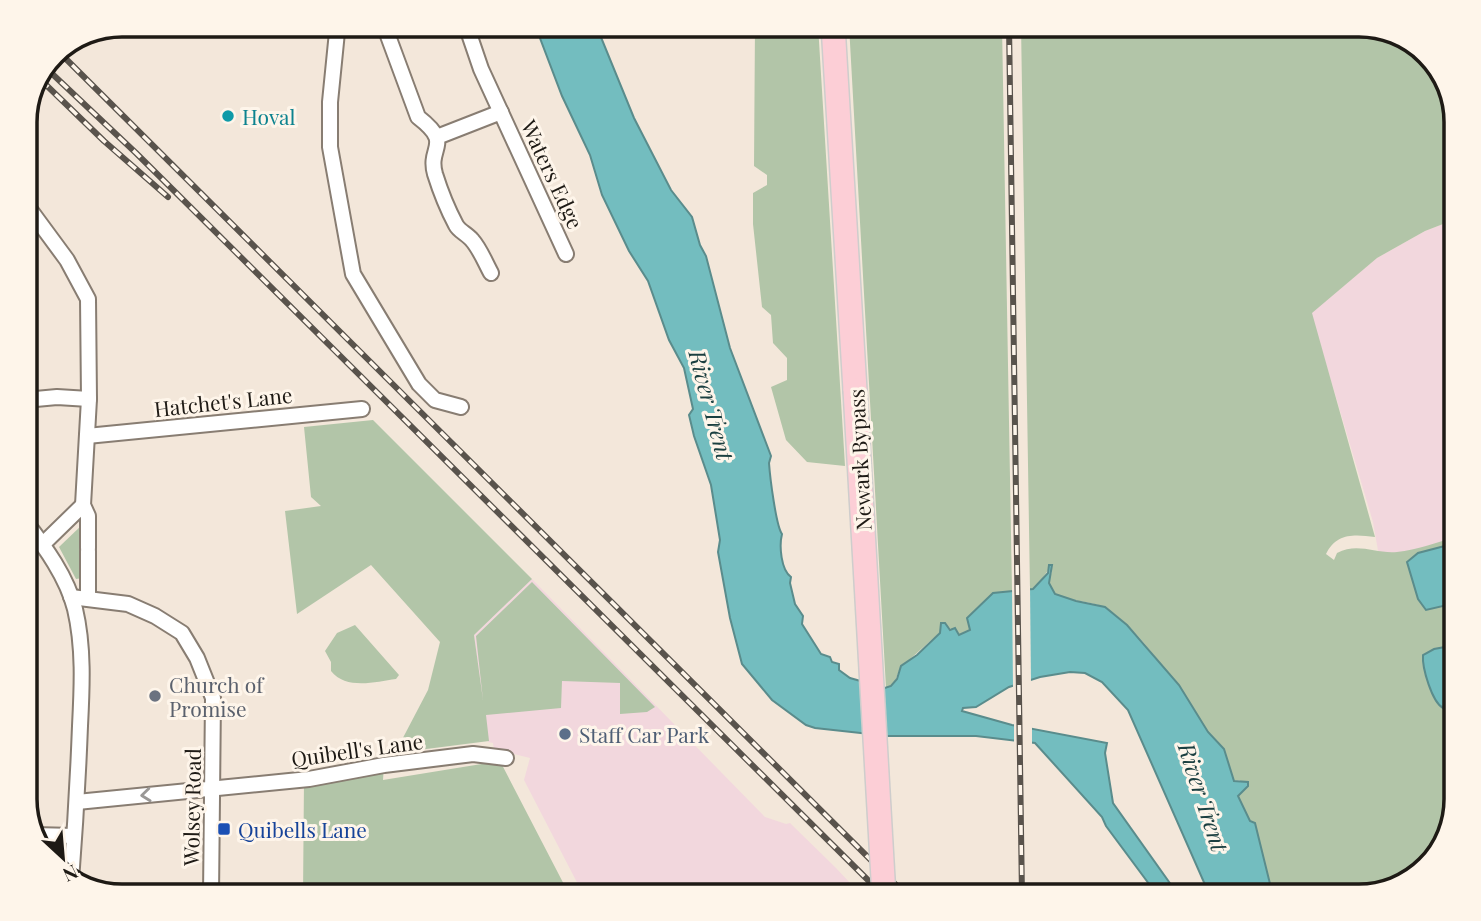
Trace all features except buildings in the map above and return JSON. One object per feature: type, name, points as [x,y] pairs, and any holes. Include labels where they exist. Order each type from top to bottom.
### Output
[{"type":"highway","name":"Newark Bypass","points":[[834,37],[883,884]]},
{"type":"street","points":[[336,37],[330,102],[330,147],[353,274],[419,384],[436,400],[461,407]]},
{"type":"street","points":[[389,37],[418,117],[437,137],[439,146],[434,161],[435,172],[457,227],[473,241],[491,273]]},
{"type":"street","name":"Waters Edge","points":[[470,37],[481,69],[566,254]]},
{"type":"street","name":"Waters Edge","points":[[437,137],[501,112]]},
{"type":"street","points":[[37,219],[67,260],[88,299],[89,399],[83,505],[88,516],[88,598]]},
{"type":"street","points":[[37,399],[89,399]]},
{"type":"street","name":"Hatchet's Lane","points":[[87,436],[362,409]]},
{"type":"street","points":[[43,544],[83,505]]},
{"type":"street","points":[[37,536],[71,597],[82,650],[72,868]]},
{"type":"street","name":"Wolsey Road","points":[[71,597],[128,604],[155,616],[181,633],[197,658],[213,698],[211,884]]},
{"type":"street","name":"Quibell's Lane","points":[[77,802],[309,779],[384,765],[473,754],[506,758]]},
{"type":"street","points":[[44,835],[74,836]]},
{"type":"shaded area","points":[[1444,224],[1444,811],[1436,836],[1410,734],[1373,522],[1311,313],[1377,258],[1425,231]]},
{"type":"shaded area","points":[[532,579],[765,817],[790,823],[851,884],[578,884],[524,780],[530,758],[494,749],[493,743],[488,742],[474,635]]},
{"type":"green space","points":[[755,37],[819,37],[845,466],[807,462],[786,440],[771,387],[787,380],[787,358],[773,343],[771,315],[762,307],[753,224],[753,193],[767,185],[767,175],[754,166]]},
{"type":"green space","points":[[850,37],[1002,37],[1012,591],[993,593],[967,618],[970,630],[959,635],[947,626],[900,668],[894,684],[886,688]]},
{"type":"green space","points":[[1021,37],[1371,37],[1392,43],[1411,54],[1433,79],[1443,105],[1444,224],[1425,231],[1377,258],[1312,313],[1375,537],[1346,536],[1335,542],[1326,554],[1334,560],[1337,553],[1352,548],[1397,552],[1444,541],[1444,811],[1438,832],[1427,851],[1402,873],[1371,884],[1270,884],[1255,824],[1250,821],[1238,796],[1248,786],[1239,780],[1234,781],[1221,749],[1160,663],[1131,628],[1116,615],[1103,607],[1055,594],[1049,583],[1052,570],[1049,569],[1036,587],[1030,590]]},
{"type":"green space","points":[[373,420],[532,579],[474,635],[483,700],[476,636],[532,582],[655,707],[647,712],[620,714],[620,683],[562,681],[561,708],[486,715],[489,741],[395,753],[428,690],[440,642],[371,565],[297,614],[285,511],[321,506],[311,497],[304,427]]},
{"type":"green space","points":[[83,524],[83,578],[76,579],[59,547]]},
{"type":"green space","points":[[355,625],[399,675],[396,679],[353,683],[337,677],[331,671],[331,662],[325,651],[337,633]]},
{"type":"green space","points":[[500,761],[564,884],[303,884],[304,779],[384,765],[383,780]]},
{"type":"water","name":"River Trent","points":[[540,37],[601,37],[634,118],[671,190],[692,217],[706,256],[730,348],[771,456],[769,463],[782,534],[783,563],[791,577],[795,604],[803,616],[802,624],[821,654],[839,664],[839,670],[850,678],[885,688],[891,686],[897,679],[901,666],[940,633],[941,623],[945,623],[950,630],[955,628],[959,635],[970,630],[967,618],[993,593],[1033,589],[1048,573],[1049,565],[1052,565],[1049,583],[1055,594],[1105,607],[1127,625],[1179,685],[1208,732],[1224,749],[1234,781],[1248,782],[1248,786],[1238,796],[1250,821],[1255,823],[1270,884],[1205,884],[1128,710],[1102,682],[1085,673],[1070,672],[1040,677],[1009,687],[976,707],[963,708],[962,711],[1012,725],[1107,743],[1105,753],[1113,803],[1170,884],[1149,884],[1102,817],[1035,743],[976,736],[888,736],[815,728],[806,725],[772,700],[742,664],[718,552],[720,540],[711,485],[689,415],[693,409],[684,368],[669,340],[648,281],[629,251],[602,195],[590,155],[562,96]]},
{"type":"water","points":[[1444,546],[1444,606],[1426,610],[1418,599],[1407,562],[1418,553]]},
{"type":"water","points":[[1444,647],[1444,708],[1435,699],[1424,668],[1423,655]]},
{"type":"pier","points":[[1030,586],[1031,684],[1013,689],[1012,587]]},
{"type":"pier","points":[[1014,721],[1032,724],[1032,746],[1014,743]]},
{"type":"railway","points":[[1009,37],[1022,884]]},
{"type":"railway","points":[[66,58],[895,884]]},
{"type":"railway","points":[[52,73],[136,153],[872,884]]},
{"type":"railway","points":[[45,84],[104,141],[168,197]]},
{"type":"place","name":"Hoval","points":[[228,116]]},
{"type":"place","name":"Church of Promise","points":[[155,696]]},
{"type":"place","name":"Staff Car Park","points":[[565,734]]},
{"type":"place","name":"Quibells Lane","points":[[224,829]]}]
